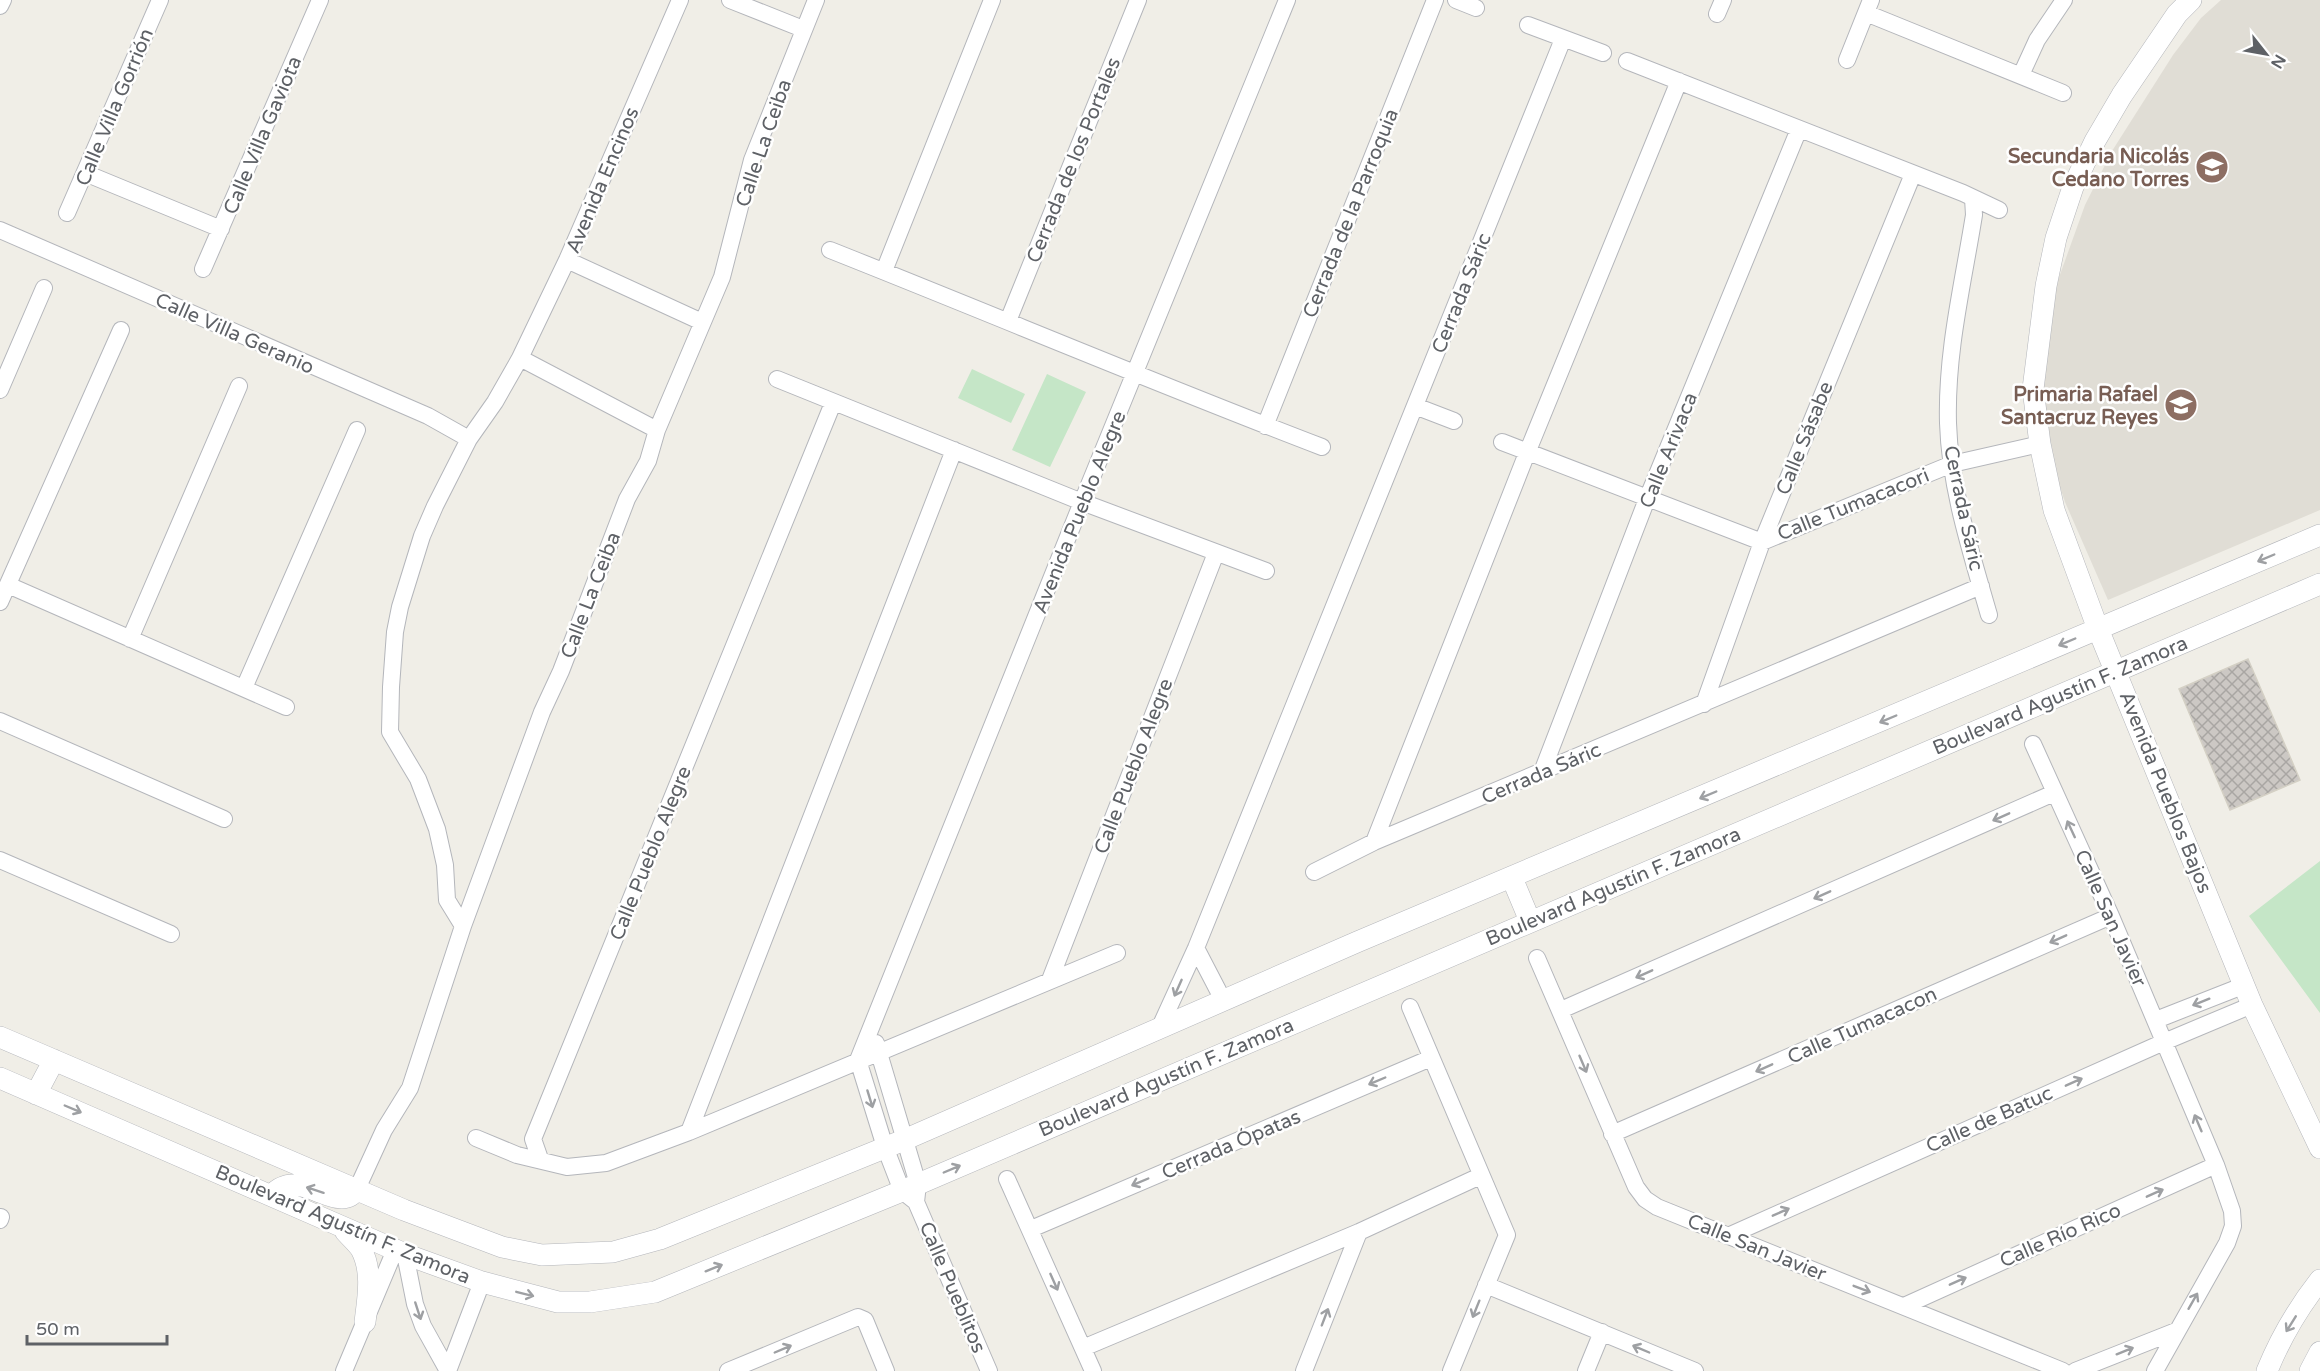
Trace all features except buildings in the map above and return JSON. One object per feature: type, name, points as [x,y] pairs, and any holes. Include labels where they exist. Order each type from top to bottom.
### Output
[{"type":"street","points":[[0,6],[3,0]]},
{"type":"street","name":"Calle Villa Gorrión","points":[[67,213],[160,0]]},
{"type":"street","name":"Calle Villa Gaviota","points":[[203,269],[320,0]]},
{"type":"street","name":"Avenida Encinos","points":[[463,926],[447,900],[445,865],[437,829],[418,779],[390,732],[395,632],[400,607],[422,536],[435,506],[469,440],[495,402],[519,358],[567,260],[680,0]]},
{"type":"street","points":[[730,0],[803,29]]},
{"type":"street","name":"Calle La Ceiba","points":[[357,1189],[384,1130],[410,1088],[463,926],[542,712],[561,671],[627,500],[648,461],[657,430],[722,277],[752,160],[816,0]]},
{"type":"street","points":[[884,271],[992,0]]},
{"type":"street","name":"Cerrada de los Portales","points":[[1008,321],[1138,0]]},
{"type":"street","name":"Avenida Pueblo Alegre","points":[[912,1193],[895,1144],[858,1060],[1287,0]]},
{"type":"street","name":"Cerrada de la Parroquia","points":[[1265,426],[1435,0]]},
{"type":"street","points":[[1456,0],[1476,8]]},
{"type":"street","points":[[2021,75],[2037,40],[2064,0]]},
{"type":"street","name":"Avenida Pueblos Bajos","points":[[2191,0],[2177,14],[2122,95],[2095,141],[2073,187],[2056,238],[2046,286],[2033,389],[2040,444],[2054,510],[2098,629],[2252,1005],[2318,1140]]},
{"type":"street","points":[[1847,60],[1868,7],[2063,93]]},
{"type":"street","points":[[1528,25],[1603,53]]},
{"type":"street","name":"Cerrada Sáric","points":[[1160,1028],[1196,948],[1563,39]]},
{"type":"street","points":[[1627,61],[1999,210]]},
{"type":"street","points":[[1374,842],[1527,453],[1679,81]]},
{"type":"street","name":"Calle Arivaca","points":[[1542,772],[1647,499],[1799,129]]},
{"type":"street","points":[[85,173],[221,229]]},
{"type":"street","name":"Calle Sásabe","points":[[1704,704],[1762,542],[1913,174]]},
{"type":"street","name":"Cerrada Sáric","points":[[1314,872],[1374,842],[1981,586],[1957,494],[1948,422],[1953,335],[1974,215],[1973,198]]},
{"type":"street","name":"Calle Villa Geranio","points":[[0,230],[428,416],[469,440]]},
{"type":"street","points":[[830,250],[1322,447]]},
{"type":"street","points":[[567,260],[702,322]]},
{"type":"street","points":[[0,390],[44,288]]},
{"type":"street","points":[[0,602],[121,330]]},
{"type":"street","points":[[519,358],[657,430]]},
{"type":"street","points":[[777,379],[1082,502],[1266,571]]},
{"type":"street","points":[[130,639],[238,386]]},
{"type":"street","name":"Calle Pueblo Alegre","points":[[540,1159],[533,1138],[833,403]]},
{"type":"street","points":[[1415,406],[1454,420]]},
{"type":"street","points":[[244,688],[357,430]]},
{"type":"street","name":"Calle Tumacacori","points":[[1502,442],[1762,542],[1952,464],[2040,444]]},
{"type":"street","points":[[689,1132],[954,450]]},
{"type":"street","name":"Boulevard Agustín F. Zamora","points":[[0,1037],[404,1210],[502,1247],[542,1255],[612,1252],[660,1239],[895,1144],[1223,1000],[2320,535]]},
{"type":"street","name":"Calle Pueblo Alegre","points":[[1050,980],[1216,552]]},
{"type":"street","name":"Boulevard Agustín F. Zamora","points":[[0,1078],[400,1252],[482,1282],[558,1302],[590,1302],[655,1292],[912,1193],[1530,921],[2320,584]]},
{"type":"street","points":[[8,585],[286,706]]},
{"type":"street","points":[[1981,586],[1989,615]]},
{"type":"street","points":[[0,721],[224,819]]},
{"type":"street","name":"Calle San Javier","points":[[2033,744],[2156,1020],[2216,1165],[2232,1211],[2233,1226],[2227,1243],[2155,1371]]},
{"type":"street","points":[[1560,1010],[2054,794]]},
{"type":"street","points":[[0,860],[171,934]]},
{"type":"street","points":[[1512,878],[1530,921]]},
{"type":"street","name":"Calle Tumacacon","points":[[1612,1134],[2111,916]]},
{"type":"street","points":[[1196,948],[1223,1000]]},
{"type":"street","points":[[476,1138],[517,1155],[567,1167],[606,1163],[689,1132],[1117,953]]},
{"type":"street","name":"Calle San Javier","points":[[1537,958],[1612,1134],[1636,1187],[1645,1199],[1657,1207],[2063,1371]]},
{"type":"street","points":[[2156,1020],[2245,985]]},
{"type":"street","name":"Calle de Batuc","points":[[1728,1236],[2252,1005]]},
{"type":"street","points":[[1410,1007],[1507,1235],[1451,1371]]},
{"type":"street","name":"Avenida Pueblo Alegre","points":[[874,1024],[877,1052],[895,1144]]},
{"type":"street","name":"Cerrada Ópatas","points":[[1031,1229],[1431,1058]]},
{"type":"street","points":[[36,1094],[54,1060]]},
{"type":"street","name":"Calle Río Rico","points":[[1904,1306],[2216,1165]]},
{"type":"street","points":[[1083,1348],[1359,1232],[1478,1177],[1480,1173]]},
{"type":"street","points":[[1007,1179],[1094,1371]]},
{"type":"street","points":[[272,1195],[285,1185],[297,1185],[342,1199],[353,1195],[357,1189]]},
{"type":"street","name":"Calle Pueblitos","points":[[912,1193],[989,1371]]},
{"type":"street","points":[[340,1226],[361,1249],[368,1269],[369,1291],[365,1322]]},
{"type":"street","points":[[1304,1371],[1359,1232]]},
{"type":"street","points":[[400,1252],[423,1326],[448,1371]]},
{"type":"street","points":[[344,1371],[365,1322],[400,1252]]},
{"type":"street","points":[[2267,1371],[2278,1345],[2320,1280]]},
{"type":"street","points":[[448,1371],[482,1282]]},
{"type":"street","points":[[1486,1285],[1695,1371]]},
{"type":"street","points":[[733,1370],[862,1317],[886,1371]]},
{"type":"street","points":[[2075,1371],[2176,1331]]},
{"type":"street","points":[[1586,1371],[1602,1332]]},
{"type":"street","points":[[2310,1371],[2320,1352]]},
{"type":"shaded area","points":[[2221,0],[2320,0],[2320,510],[2108,600],[2065,502],[2052,463],[2040,386],[2057,283],[2085,205],[2112,151],[2173,55],[2201,18]]},
{"type":"green space","points":[[972,369],[1025,394],[1011,423],[958,398]]},
{"type":"green space","points":[[1047,374],[1086,392],[1050,467],[1012,450]]},
{"type":"green space","points":[[2320,861],[2320,1013],[2249,916]]},
{"type":"place","name":"Secundaria Nicolás Cedano Torres","points":[[2212,167]]},
{"type":"place","name":"Primaria Rafael Santacruz Reyes","points":[[2181,405]]}]
